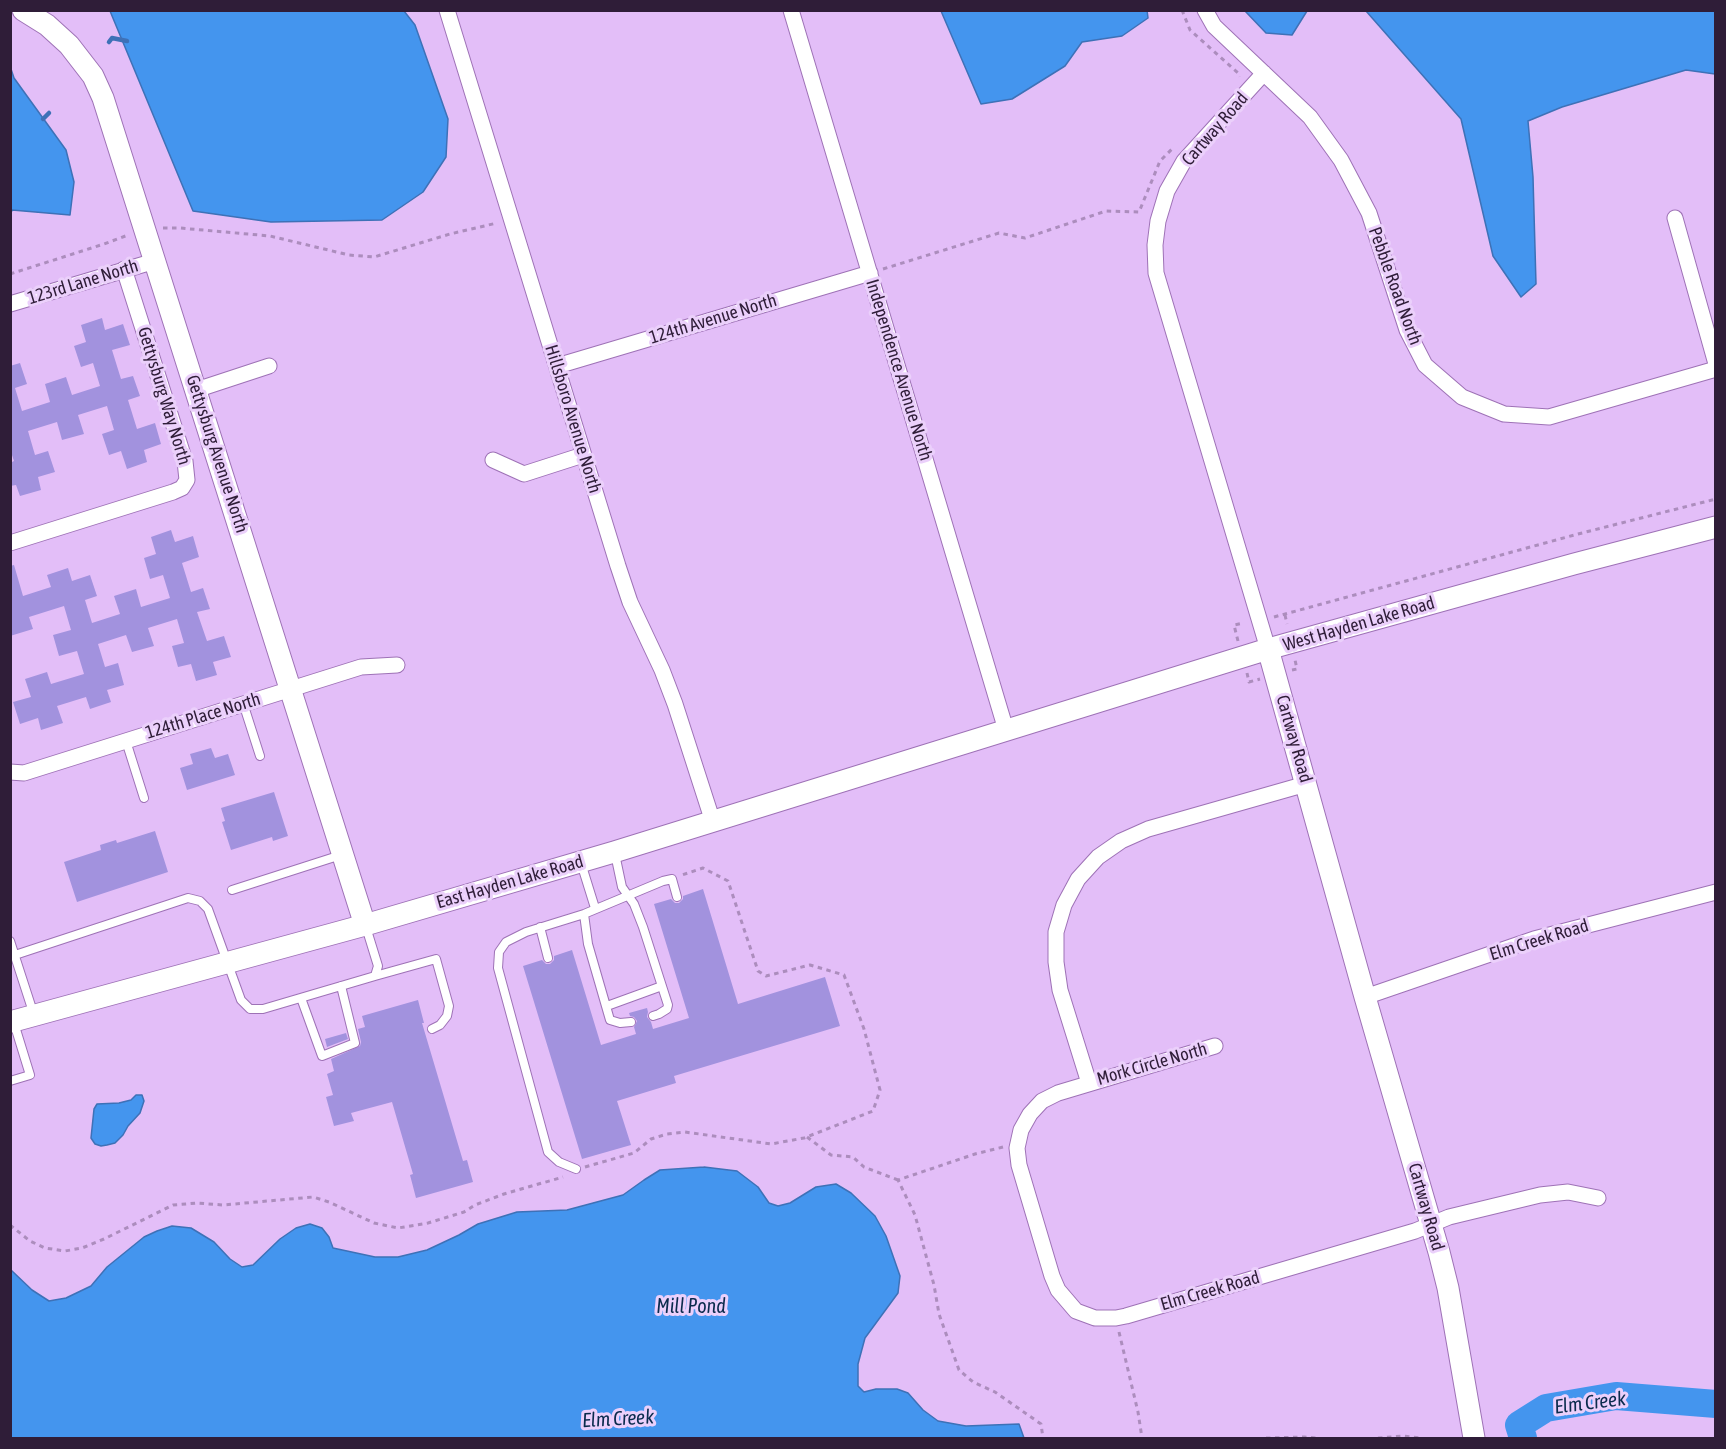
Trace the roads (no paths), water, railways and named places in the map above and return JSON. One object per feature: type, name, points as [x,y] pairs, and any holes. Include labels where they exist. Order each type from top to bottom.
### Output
[{"type":"street","name":"Gettysburg Avenue North","points":[[23,10],[69,45],[93,76],[103,98],[365,925]]},
{"type":"street","name":"Hillsboro Avenue North","points":[[447,10],[630,602],[662,670],[675,704],[713,822]]},
{"type":"street","name":"Independence Avenue North","points":[[791,10],[1005,730]]},
{"type":"street","name":"Pebble Road North","points":[[1205,10],[1214,26],[1310,117],[1341,160],[1369,213],[1411,338],[1425,365],[1462,397],[1504,414],[1549,417],[1716,367]]},
{"type":"street","name":"Cartway Road","points":[[1264,73],[1184,160],[1167,191],[1158,221],[1155,245],[1156,273],[1268,649],[1431,1224],[1448,1288],[1474,1438]]},
{"type":"street","points":[[1675,218],[1716,367]]},
{"type":"street","name":"123rd Lane North","points":[[10,304],[155,261]]},
{"type":"street","name":"Gettysburg Way North","points":[[10,543],[173,492],[182,488],[187,480],[185,461],[124,269]]},
{"type":"street","name":"124th Avenue North","points":[[556,366],[870,273]]},
{"type":"street","points":[[196,390],[268,366]]},
{"type":"street","points":[[493,460],[524,474],[583,455]]},
{"type":"street","name":"West Hayden Lake Road","points":[[1005,730],[1268,649],[1716,527]]},
{"type":"street","name":"124th Place North","points":[[10,772],[24,773],[362,667],[397,665]]},
{"type":"street","name":"East Hayden Lake Road","points":[[12,1022],[365,925],[581,862],[1005,730]]},
{"type":"street","points":[[1089,1083],[1060,990],[1056,962],[1056,932],[1064,905],[1078,879],[1098,857],[1121,841],[1148,829],[1306,784]]},
{"type":"street","name":"Elm Creek Road","points":[[1365,997],[1534,939],[1716,892]]},
{"type":"street","name":"Mork Circle North","points":[[1121,1317],[1095,1318],[1076,1311],[1058,1290],[1019,1165],[1017,1148],[1021,1130],[1030,1114],[1042,1101],[1058,1093],[1215,1046]]},
{"type":"street","name":"Elm Creek Road","points":[[1121,1317],[1405,1234],[1449,1217],[1540,1195],[1568,1192],[1598,1198]]},
{"type":"lane","points":[[243,703],[260,756]]},
{"type":"lane","points":[[126,741],[144,798]]},
{"type":"lane","points":[[614,852],[622,887],[634,904],[643,927],[668,1005],[667,1009],[653,1016]]},
{"type":"lane","points":[[232,890],[342,855]]},
{"type":"lane","points":[[581,862],[595,908]]},
{"type":"lane","points":[[576,1169],[559,1162],[548,1152],[498,968],[499,952],[506,942],[526,932],[584,914],[672,879],[678,897]]},
{"type":"lane","points":[[15,956],[188,898],[200,901],[208,909],[241,1000],[250,1009],[263,1009],[436,959],[448,1006],[447,1016],[440,1025],[432,1029]]},
{"type":"lane","points":[[584,914],[588,944],[610,1020],[620,1023],[631,1022]]},
{"type":"lane","points":[[365,925],[378,966],[375,976]]},
{"type":"lane","points":[[540,927],[548,958]]},
{"type":"lane","points":[[10,942],[34,1016]]},
{"type":"lane","points":[[301,998],[322,1056],[355,1043],[341,986]]},
{"type":"lane","points":[[607,1006],[662,986]]},
{"type":"lane","points":[[10,1081],[30,1075],[12,1022]]},
{"type":"water","points":[[1147,10],[1148,18],[1122,36],[1082,42],[1065,66],[1012,99],[981,104],[941,11]]},
{"type":"water","points":[[110,11],[404,11],[415,25],[448,119],[446,157],[423,192],[382,220],[271,222],[193,211]]},
{"type":"water","points":[[1245,11],[1307,11],[1292,35],[1266,33]]},
{"type":"water","points":[[1366,11],[1715,11],[1715,74],[1686,70],[1562,107],[1528,121],[1533,177],[1536,284],[1521,297],[1493,256],[1461,119]]},
{"type":"water","points":[[10,66],[14,78],[66,150],[74,182],[70,215],[12,210],[11,213]]},
{"type":"water","points":[[136,1095],[142,1095],[144,1101],[140,1113],[123,1135],[115,1143],[101,1146],[95,1144],[91,1138],[94,1109],[97,1104],[119,1103],[131,1100]]},
{"type":"water","name":"Mill Pond","points":[[704,1167],[737,1171],[758,1187],[769,1203],[778,1206],[790,1203],[816,1187],[836,1184],[851,1193],[875,1216],[886,1236],[900,1276],[898,1293],[865,1338],[858,1364],[858,1386],[864,1392],[876,1389],[897,1389],[908,1393],[923,1410],[938,1421],[966,1426],[1019,1424],[1024,1438],[11,1438],[11,1270],[32,1290],[49,1301],[66,1298],[91,1286],[107,1267],[144,1237],[172,1226],[191,1228],[214,1242],[230,1259],[242,1267],[253,1265],[280,1239],[296,1228],[310,1224],[322,1228],[333,1248],[375,1257],[398,1257],[427,1250],[478,1224],[517,1212],[567,1210],[623,1195],[660,1170]]},
{"type":"waterway","points":[[109,42],[112,38],[127,41]]},
{"type":"waterway","points":[[43,119],[49,113]]},
{"type":"waterway","name":"Elm Creek","points":[[1523,1438],[1519,1425],[1546,1408],[1616,1396],[1716,1404]]}]
